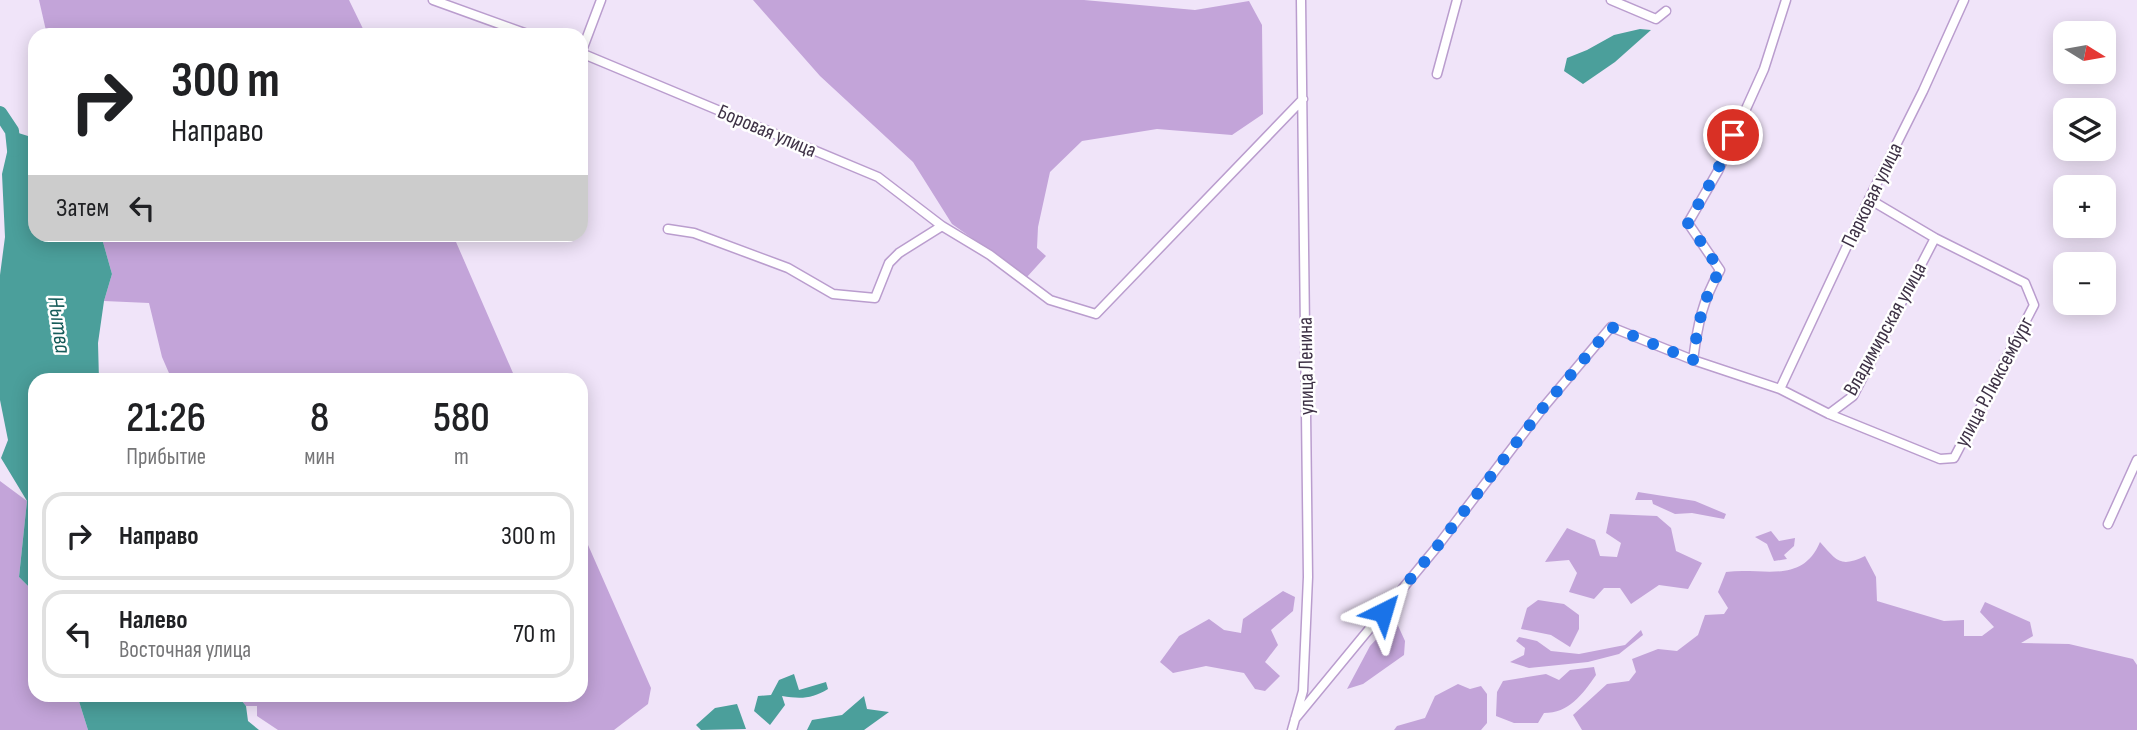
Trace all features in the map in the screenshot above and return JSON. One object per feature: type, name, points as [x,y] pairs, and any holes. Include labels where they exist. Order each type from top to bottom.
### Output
[{"type":"street","points":[[433,0],[511,28]]},
{"type":"street","points":[[588,34],[601,0]]},
{"type":"street","name":"улица Ленина","points":[[1292,730],[1303,691],[1308,577],[1301,0]]},
{"type":"street","points":[[1437,74],[1458,0]]},
{"type":"street","points":[[1611,0],[1656,19],[1666,11]]},
{"type":"street","points":[[1693,360],[1697,327],[1706,295],[1720,270],[1688,223],[1717,171],[1764,69],[1786,0]]},
{"type":"street","name":"Парковая улица","points":[[1780,390],[1964,0]]},
{"type":"street","name":"Боровая улица","points":[[588,56],[878,177],[942,226],[990,255],[1050,300],[1096,314],[1303,99]]},
{"type":"street","points":[[1868,199],[1935,239]]},
{"type":"street","points":[[668,229],[694,233],[788,268],[833,294],[875,298],[889,263],[899,253],[942,226]]},
{"type":"street","name":"улица Р.Люксембург","points":[[1829,414],[1940,460],[1954,458],[2034,305],[2025,283],[1935,239]]},
{"type":"street","name":"Владимирская улица","points":[[1829,414],[1853,396],[1935,239]]},
{"type":"street","points":[[1295,719],[1436,548],[1542,409],[1611,327],[1693,360],[1780,390],[1829,414]]},
{"type":"street","points":[[2108,524],[2137,460]]},
{"type":"shaded area","points":[[39,0],[349,0],[363,28],[45,28]]},
{"type":"shaded area","points":[[753,0],[1084,0],[1195,10],[1249,1],[1262,25],[1263,114],[1232,135],[1157,129],[1082,141],[1050,172],[1038,227],[1037,248],[1046,256],[1027,277],[952,224],[913,162],[820,76]]},
{"type":"shaded area","points":[[103,242],[456,242],[513,373],[169,373],[162,357],[149,303],[104,301],[112,274]]},
{"type":"shaded area","points":[[0,481],[27,501],[19,577],[28,586],[28,702],[79,702],[88,730],[0,730]]},
{"type":"shaded area","points":[[1638,492],[1695,501],[1726,514],[1724,519],[1692,513],[1675,514],[1653,504],[1652,500],[1635,500]]},
{"type":"shaded area","points":[[1610,514],[1657,516],[1671,528],[1676,551],[1702,563],[1688,589],[1659,585],[1631,604],[1620,588],[1604,588],[1594,599],[1569,592],[1577,573],[1569,560],[1545,562],[1567,528],[1595,540],[1600,556],[1617,557],[1621,543],[1606,533]]},
{"type":"shaded area","points":[[1771,531],[1779,541],[1795,538],[1794,546],[1784,555],[1787,559],[1774,561],[1767,544],[1755,537]]},
{"type":"shaded area","points":[[1820,542],[1840,561],[1850,562],[1865,556],[1876,577],[1877,601],[1944,621],[1964,620],[1964,636],[1982,636],[1994,627],[1980,612],[1985,602],[2030,622],[2033,636],[2021,643],[2069,644],[2133,659],[2137,665],[2137,730],[1582,730],[1573,715],[1607,684],[1629,681],[1636,672],[1632,659],[1658,649],[1677,651],[1698,635],[1705,615],[1724,614],[1728,608],[1718,592],[1726,572],[1792,569],[1803,564]]},
{"type":"shaded area","points":[[588,545],[651,688],[648,704],[614,730],[278,730],[257,716],[257,706],[246,706],[243,702],[588,702]]},
{"type":"shaded area","points":[[1283,591],[1295,597],[1293,611],[1271,630],[1278,645],[1265,662],[1280,676],[1265,691],[1255,689],[1244,673],[1206,666],[1173,673],[1160,662],[1179,636],[1209,619],[1224,630],[1241,633],[1243,619]]},
{"type":"shaded area","points":[[1538,600],[1564,604],[1579,615],[1579,629],[1570,647],[1551,635],[1521,629],[1527,608]]},
{"type":"shaded area","points":[[1395,619],[1405,641],[1404,655],[1363,684],[1347,689],[1370,646]]},
{"type":"shaded area","points":[[1641,630],[1643,635],[1619,654],[1588,662],[1529,668],[1510,662],[1524,655],[1525,648],[1516,641],[1519,637],[1537,641],[1551,651],[1579,654],[1625,645]]},
{"type":"shaded area","points":[[1594,667],[1596,675],[1580,696],[1561,710],[1544,713],[1538,723],[1514,723],[1496,716],[1497,692],[1503,681],[1546,674],[1559,680],[1570,670]]},
{"type":"shaded area","points":[[1458,684],[1470,689],[1481,686],[1487,694],[1487,723],[1481,730],[1394,730],[1397,726],[1425,718],[1435,696]]},
{"type":"water","points":[[1640,29],[1651,30],[1615,62],[1583,84],[1564,71],[1567,58],[1614,35]]},
{"type":"water","points":[[12,131],[28,136],[28,242],[103,242],[112,274],[104,301],[98,343],[99,373],[28,373],[28,586],[19,577],[27,501],[1,458],[8,440],[0,400],[0,275],[5,237],[2,174]]},
{"type":"water","points":[[794,674],[799,690],[826,682],[828,689],[806,697],[782,696],[785,705],[770,725],[754,711],[758,696],[771,695],[779,680]]},
{"type":"water","points":[[864,696],[867,709],[889,712],[864,730],[807,730],[812,720],[842,715]]},
{"type":"water","points":[[79,702],[243,702],[248,721],[259,730],[88,730]]},
{"type":"water","points":[[737,704],[746,729],[701,730],[696,725],[715,708]]},
{"type":"waterway","name":"Нытва","points":[[0,113],[12,131],[14,150]]},
{"type":"route","points":[[1383,612],[1436,548],[1542,409],[1611,327],[1693,360],[1697,327],[1706,295],[1720,270],[1688,223],[1717,171],[1733,135]]}]
